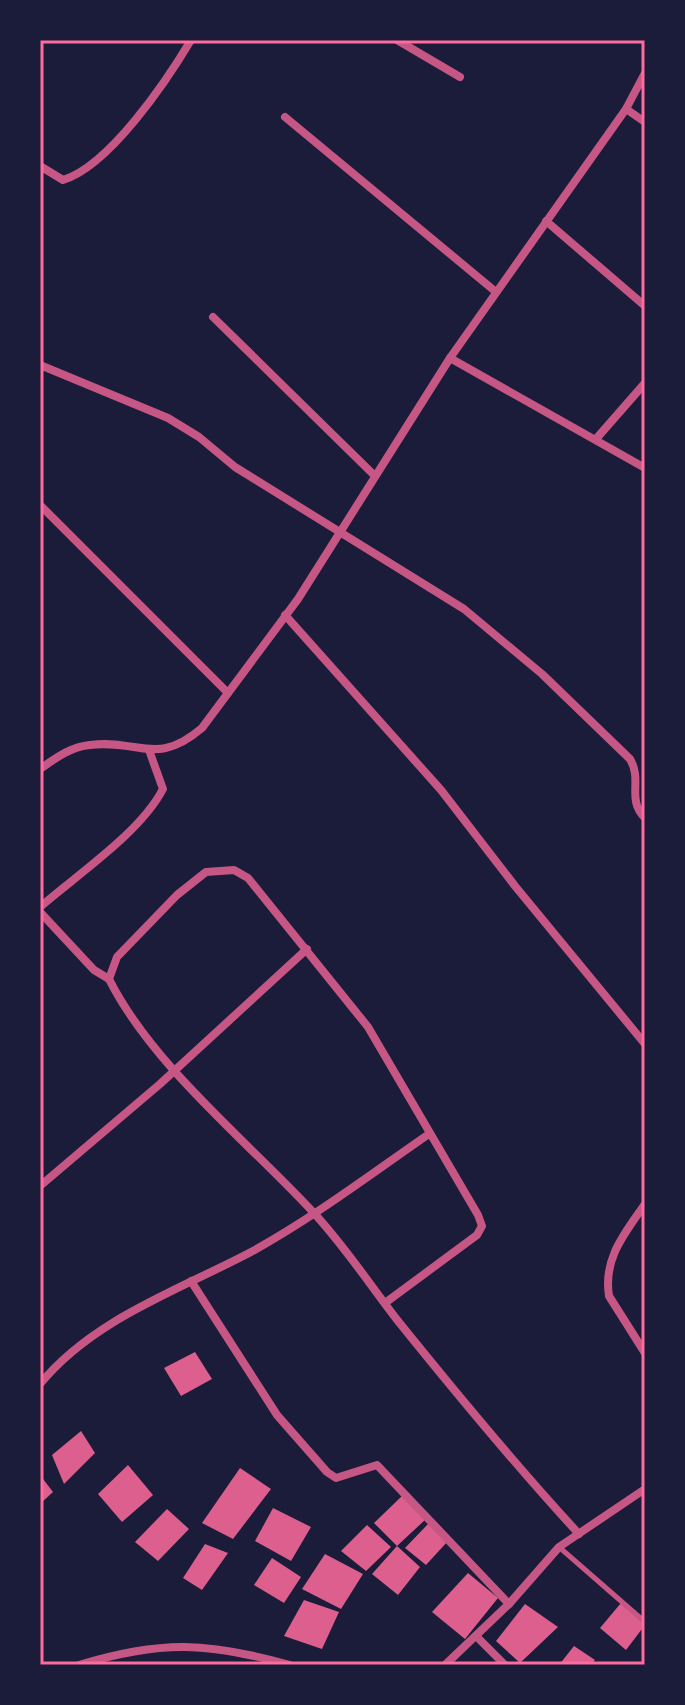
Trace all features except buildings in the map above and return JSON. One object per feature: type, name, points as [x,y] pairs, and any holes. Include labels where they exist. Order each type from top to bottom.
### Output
[{"type":"street","points":[[40,166],[63,180],[83,174],[162,89],[191,40]]},
{"type":"street","points":[[397,40],[460,77]]},
{"type":"street","points":[[40,769],[68,750],[89,745],[161,752],[186,742],[202,728],[285,615],[450,358],[626,109],[645,73]]},
{"type":"street","points":[[626,109],[645,122]]},
{"type":"street","points":[[285,117],[496,292]]},
{"type":"street","points":[[546,221],[645,306]]},
{"type":"street","points":[[213,317],[375,476]]},
{"type":"street","points":[[450,358],[645,468]]},
{"type":"street","points":[[40,365],[168,418],[199,437],[235,467],[464,609],[542,674],[630,759],[638,772]]},
{"type":"street","points":[[596,439],[645,383]]},
{"type":"street","points":[[40,505],[228,693]]},
{"type":"street","points":[[285,615],[441,790],[515,886],[645,1044]]},
{"type":"street","points":[[149,750],[163,789],[157,801],[142,819],[40,909],[94,970],[109,979],[174,1070],[315,1213],[527,1477],[579,1534]]},
{"type":"street","points":[[645,761],[638,772],[636,805],[645,818]]},
{"type":"street","points":[[109,979],[117,957],[158,913],[206,872],[234,870],[248,878],[368,1027],[482,1226],[442,1263],[385,1303]]},
{"type":"street","points":[[40,1186],[307,949]]},
{"type":"street","points":[[40,1384],[69,1353],[114,1322],[251,1251],[315,1213],[429,1134]]},
{"type":"street","points":[[645,1204],[609,1260],[607,1285],[609,1296],[645,1353]]},
{"type":"street","points":[[191,1281],[277,1415],[327,1472],[336,1478],[347,1477],[370,1464],[377,1465],[509,1604]]},
{"type":"street","points":[[445,1665],[509,1604],[559,1547],[645,1489]]},
{"type":"street","points":[[476,1636],[505,1665]]},
{"type":"street","points":[[79,1665],[127,1650],[183,1645],[240,1652],[290,1665]]},
{"type":"lane","points":[[559,1547],[645,1622]]}]
